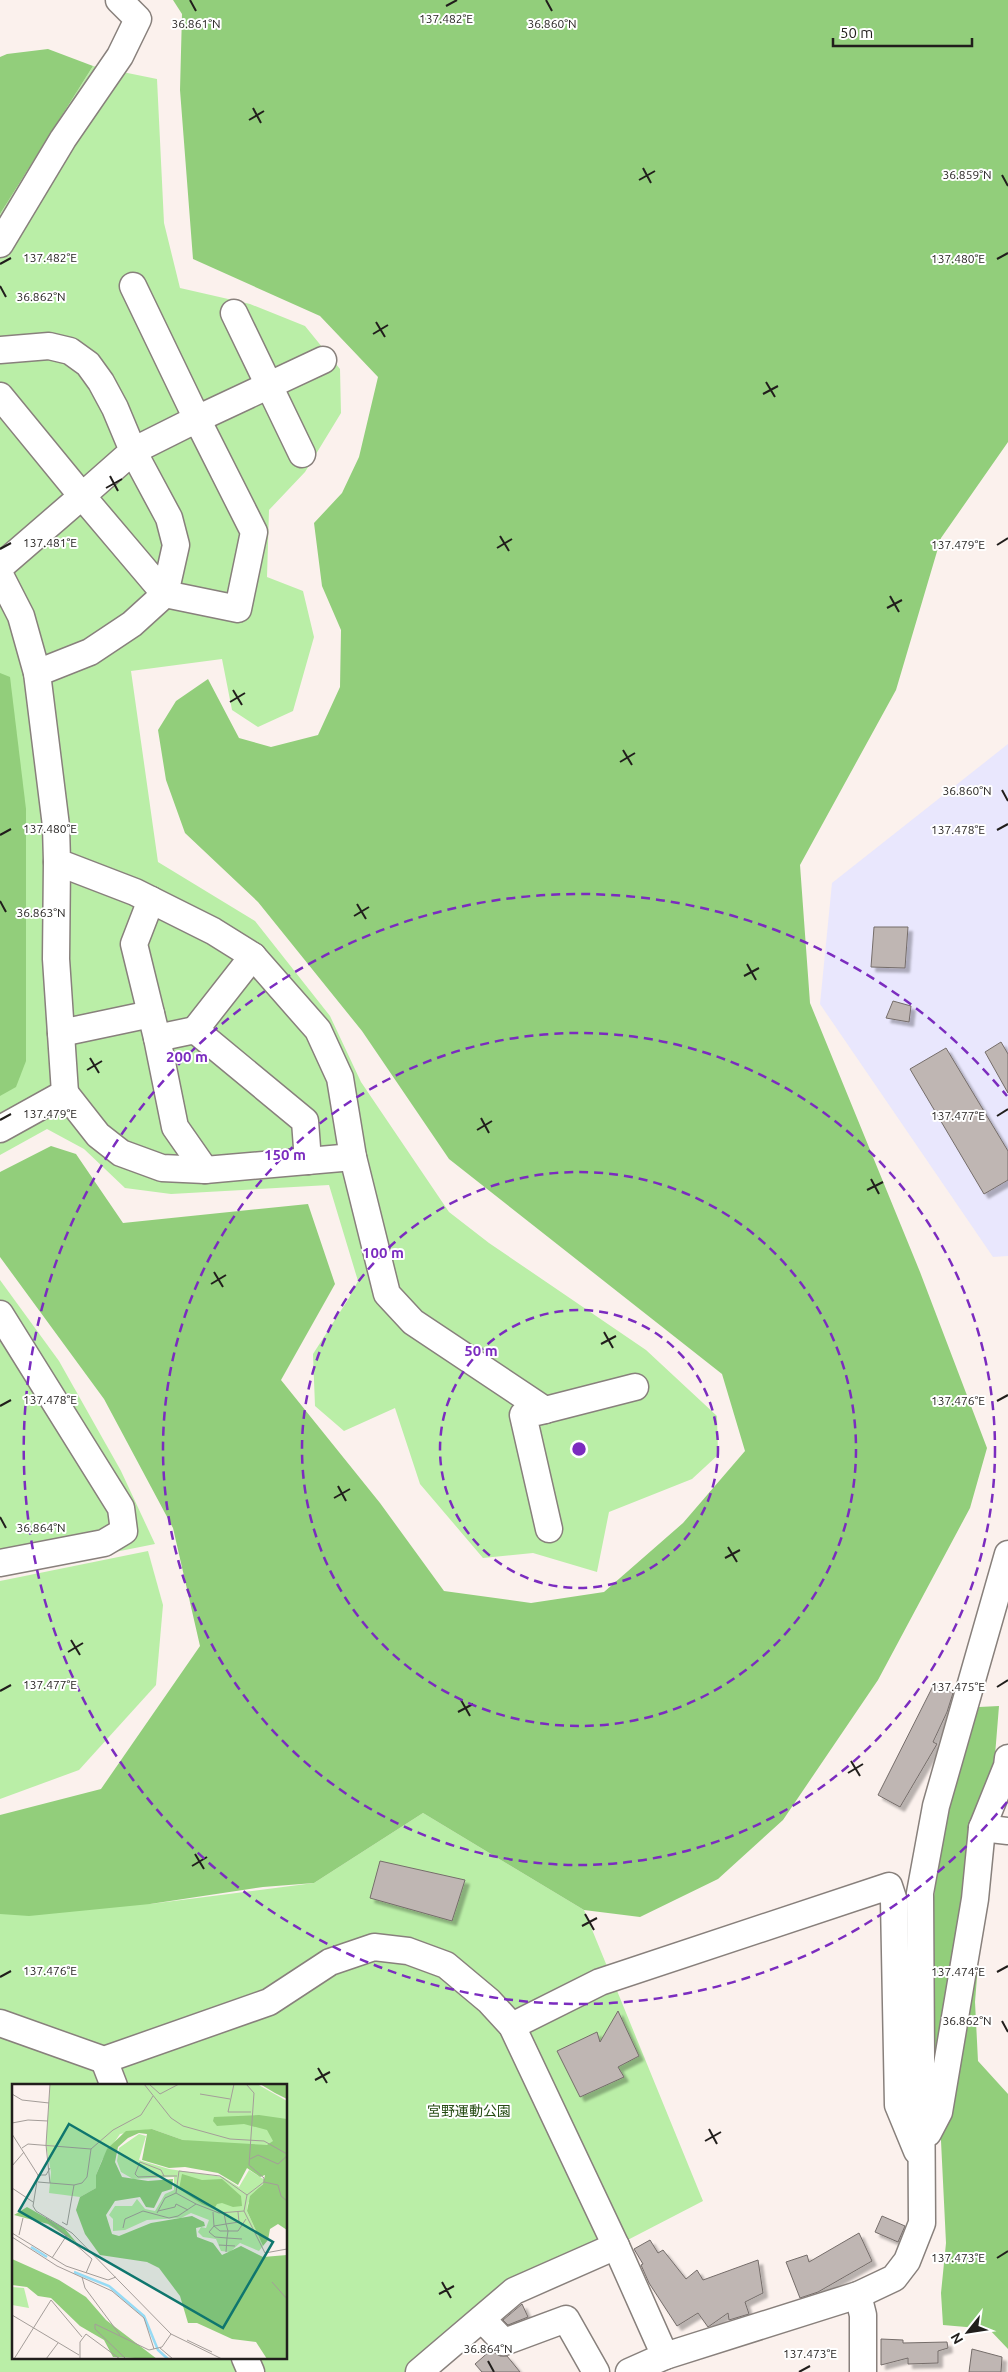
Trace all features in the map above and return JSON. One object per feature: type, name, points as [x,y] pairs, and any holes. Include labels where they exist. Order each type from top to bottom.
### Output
[{"type":"street","points":[[0,244],[63,139],[120,56],[138,19],[119,0]]},
{"type":"street","points":[[0,396],[165,594],[238,609],[254,532],[133,286]]},
{"type":"street","points":[[234,313],[302,454]]},
{"type":"street","points":[[0,350],[50,346],[70,351],[88,364],[115,408],[133,451],[169,518],[176,545],[165,594],[132,624],[90,652],[38,673]]},
{"type":"street","points":[[0,567],[133,451],[323,360]]},
{"type":"street","points":[[0,575],[21,616],[38,673],[56,826],[56,958],[65,1093],[98,1134],[121,1153],[162,1168],[205,1170],[352,1157]]},
{"type":"street","points":[[57,862],[151,900],[213,931],[253,956],[318,1030],[340,1078],[352,1157],[387,1294],[413,1322],[545,1410]]},
{"type":"street","points":[[151,900],[134,944],[154,1026],[175,1127],[205,1170]]},
{"type":"street","points":[[194,1030],[253,956]]},
{"type":"street","points":[[61,1033],[154,1026],[194,1030],[305,1121],[308,1161]]},
{"type":"street","points":[[0,1129],[65,1093]]},
{"type":"street","points":[[0,1314],[121,1508],[124,1531],[104,1543],[0,1564]]},
{"type":"street","points":[[549,1529],[524,1415],[635,1387]]},
{"type":"street","points":[[629,2372],[664,2356],[858,2295],[894,2278],[907,2261],[922,2223],[920,1893],[936,1806],[1008,1554]]},
{"type":"street","points":[[923,2155],[938,2112],[975,1899],[982,1828],[1008,1766],[1008,1758]]},
{"type":"street","points":[[982,1828],[1008,1831]]},
{"type":"street","points":[[512,2026],[600,1982],[889,1886],[894,1900],[898,2105],[923,2155]]},
{"type":"street","points":[[0,2023],[104,2060],[269,2002],[330,1962],[374,1947],[408,1951],[446,1965],[489,2001],[512,2026],[616,2246],[664,2356]]},
{"type":"street","points":[[104,2060],[113,2084]]},
{"type":"street","points":[[420,2372],[514,2291],[616,2246]]},
{"type":"street","points":[[858,2295],[863,2315],[863,2372]]},
{"type":"street","points":[[482,2319],[504,2342],[566,2319],[596,2372]]},
{"type":"street","points":[[246,2360],[251,2372]]},
{"type":"shaded area","points":[[1008,744],[1008,1256],[993,1257],[820,1004],[832,883]]},
{"type":"green space","points":[[173,0],[1008,0],[1008,442],[941,538],[896,690],[800,865],[810,1003],[920,1272],[987,1448],[970,1508],[878,1680],[783,1820],[718,1879],[640,1917],[584,1910],[423,1813],[314,1883],[263,1887],[150,1904],[29,1916],[0,1914],[0,1815],[101,1789],[200,1646],[173,1528],[104,1399],[0,1257],[0,1172],[51,1146],[76,1154],[123,1223],[308,1204],[335,1284],[281,1380],[380,1503],[444,1591],[531,1603],[604,1592],[683,1523],[745,1451],[722,1374],[449,1159],[362,1031],[258,902],[185,833],[166,780],[158,730],[176,701],[208,679],[239,738],[271,747],[318,735],[340,687],[341,630],[322,586],[314,523],[342,493],[359,457],[378,377],[320,316],[193,259],[180,90],[182,14]]},
{"type":"green space","points":[[48,49],[93,66],[0,214],[0,57],[7,54]]},
{"type":"green space","points":[[93,66],[157,79],[164,223],[180,288],[250,304],[305,326],[340,369],[341,413],[305,472],[269,510],[267,577],[303,591],[314,637],[293,711],[258,727],[232,710],[222,659],[131,671],[158,862],[255,921],[330,1016],[361,1082],[449,1212],[489,1243],[646,1350],[717,1416],[718,1455],[692,1479],[609,1512],[597,1572],[533,1553],[483,1558],[420,1484],[395,1408],[344,1431],[315,1406],[313,1354],[358,1281],[329,1185],[171,1194],[125,1188],[84,1149],[47,1129],[0,1155],[0,214]]},
{"type":"green space","points":[[0,673],[10,677],[26,809],[26,1061],[16,1087],[0,1096]]},
{"type":"green space","points":[[0,1280],[59,1361],[121,1471],[155,1544],[0,1575]]},
{"type":"green space","points":[[148,1551],[163,1605],[156,1685],[79,1770],[0,1799],[0,1581]]},
{"type":"green space","points":[[999,1706],[975,2002],[978,2061],[1008,2094],[1008,2349],[989,2329],[943,2325],[941,2293],[946,2243],[941,2141],[932,2060],[934,1897],[941,1822],[979,1707]]},
{"type":"green space","name":"宮野運動公園","points":[[423,1813],[584,1910],[703,2201],[616,2246],[514,2291],[420,2372],[0,2372],[0,1893],[150,1904],[314,1883]]},
{"type":"building","points":[[874,927],[908,927],[905,968],[871,967]]},
{"type":"building","points":[[893,1001],[911,1006],[909,1022],[886,1018]]},
{"type":"building","points":[[1001,1042],[1008,1054],[1008,1093],[985,1052]]},
{"type":"building","points":[[946,1048],[1008,1151],[1008,1180],[984,1194],[910,1069]]},
{"type":"building","points":[[934,1684],[953,1693],[947,1712],[933,1742],[937,1744],[900,1807],[878,1795]]},
{"type":"building","points":[[380,1861],[465,1880],[452,1921],[370,1898]]},
{"type":"building","points":[[618,2011],[639,2056],[618,2067],[624,2077],[580,2097],[557,2051],[597,2032],[600,2042]]},
{"type":"building","points":[[882,2216],[905,2226],[898,2242],[875,2232]]},
{"type":"building","points":[[859,2233],[872,2261],[818,2292],[800,2298],[786,2262],[807,2255],[809,2262]]},
{"type":"building","points":[[650,2240],[658,2253],[663,2250],[686,2279],[697,2270],[703,2280],[758,2260],[763,2293],[745,2302],[749,2314],[729,2320],[728,2313],[708,2327],[698,2313],[677,2326],[649,2283],[641,2265],[643,2264],[634,2249]]},
{"type":"building","points":[[522,2304],[528,2317],[508,2325],[503,2320]]},
{"type":"building","points":[[881,2339],[903,2340],[903,2343],[947,2342],[948,2348],[938,2351],[938,2363],[908,2364],[908,2358],[881,2365]]},
{"type":"building","points":[[972,2349],[1002,2357],[1001,2372],[969,2372]]},
{"type":"building","points":[[491,2350],[500,2356],[507,2356],[520,2372],[482,2372],[475,2364]]}]
